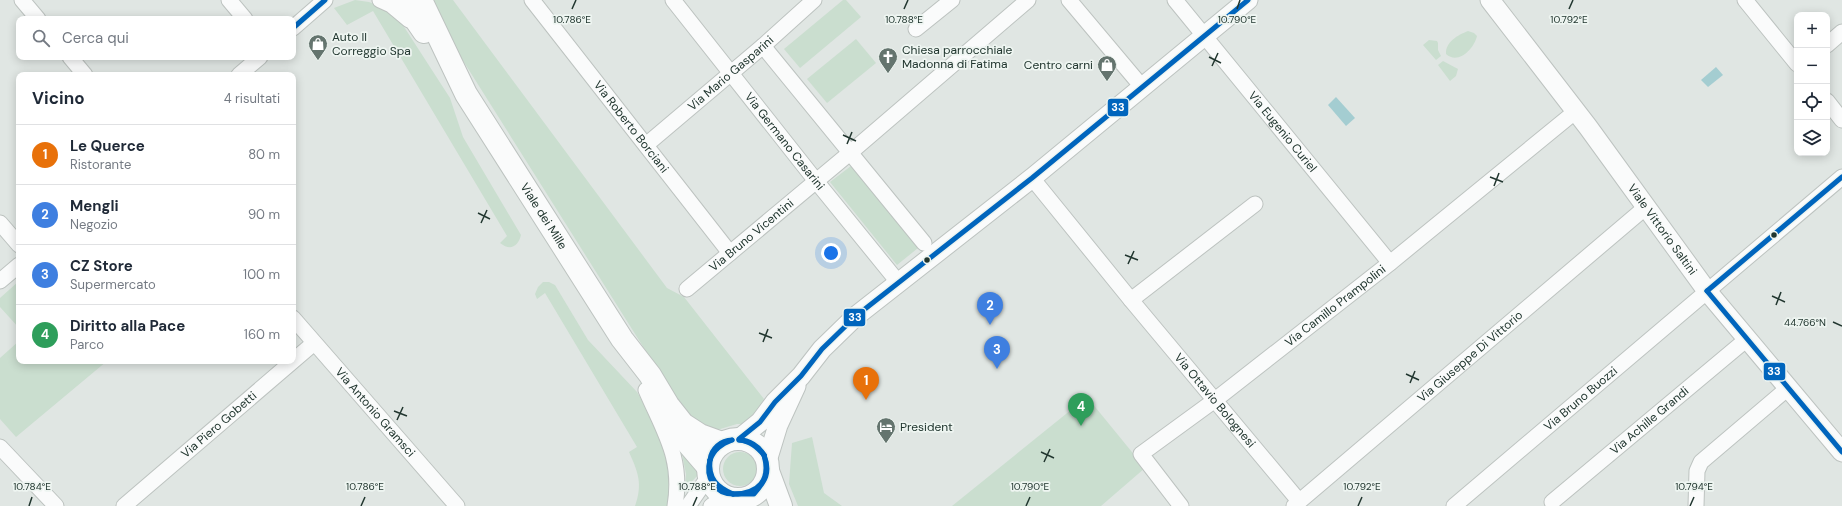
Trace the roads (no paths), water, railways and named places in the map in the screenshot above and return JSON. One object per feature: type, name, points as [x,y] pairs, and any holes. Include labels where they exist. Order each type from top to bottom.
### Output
[{"type":"main road","name":"Viale dei Mille","points":[[402,0],[456,82],[466,94]]},
{"type":"main road","name":"Viale dei Mille","points":[[420,0],[466,94],[622,339],[650,375],[668,405],[683,424],[700,435],[731,441],[748,441],[763,452],[767,466],[766,480],[761,488],[749,496],[729,502],[718,492],[712,485],[708,472],[679,435],[635,373],[622,339]]},
{"type":"main road","points":[[708,472],[710,458],[715,449],[731,441]]},
{"type":"main road","points":[[767,466],[781,506]]},
{"type":"street","points":[[22,0],[35,16]]},
{"type":"street","points":[[229,0],[242,16]]},
{"type":"street","points":[[296,25],[325,0]]},
{"type":"street","points":[[380,0],[392,5],[422,30]]},
{"type":"street","name":"Via Roberto Borciani","points":[[532,0],[730,253]]},
{"type":"street","name":"Via Germano Casarini","points":[[673,0],[898,282]]},
{"type":"street","name":"Via Mario Gasparini","points":[[646,145],[731,74],[812,0]]},
{"type":"street","points":[[916,29],[952,0]]},
{"type":"street","name":"Via Bruno Vicentini","points":[[687,289],[851,152],[1028,0]]},
{"type":"street","points":[[1068,0],[1143,88]]},
{"type":"street","name":"Via Eugenio Curiel","points":[[1175,0],[1390,263]]},
{"type":"street","points":[[731,441],[760,422],[775,402],[800,376],[822,348],[845,327],[898,282],[1032,178],[1143,88],[1248,0]]},
{"type":"street","name":"Viale Vittorio Saltini","points":[[1490,0],[1576,111],[1707,291],[1842,452]]},
{"type":"street","points":[[1746,0],[1794,60]]},
{"type":"street","points":[[1830,42],[1842,32]]},
{"type":"street","points":[[763,46],[924,243]]},
{"type":"street","points":[[72,60],[82,72]]},
{"type":"street","points":[[242,72],[256,60]]},
{"type":"street","points":[[1830,105],[1842,120]]},
{"type":"street","name":"Via Camillo Prampolini","points":[[1180,506],[1141,454],[1215,400],[1390,263],[1576,111]]},
{"type":"street","name":"Via Bruno Buozzi","points":[[1454,506],[1842,177]]},
{"type":"street","name":"Via Ottavio Bolognesi","points":[[1032,178],[1131,300],[1215,400],[1297,504]]},
{"type":"street","points":[[1131,300],[1255,204]]},
{"type":"street","name":"Via Giuseppe Di Vittorio","points":[[1297,504],[1646,207]]},
{"type":"street","points":[[0,223],[16,242]]},
{"type":"street","points":[[0,281],[16,268]]},
{"type":"street","name":"Via Antonio Gramsci","points":[[296,322],[457,506]]},
{"type":"street","name":"Via Achille Grandi","points":[[1552,502],[1747,338]]},
{"type":"street","name":"Via Piero Gobetti","points":[[296,358],[314,343]]},
{"type":"street","name":"Via Piero Gobetti","points":[[124,506],[290,364]]},
{"type":"street","points":[[767,466],[778,425],[800,376]]},
{"type":"street","points":[[1696,506],[1697,471],[1701,462],[1788,388]]},
{"type":"street","name":"Viale dei Mille","points":[[646,390],[669,442],[676,462],[678,480],[675,506]]},
{"type":"street","points":[[0,448],[56,506]]},
{"type":"street","points":[[688,506],[708,472]]},
{"type":"water","points":[[1716,67],[1723,75],[1708,87],[1701,80]]},
{"type":"water","points":[[1336,97],[1355,118],[1346,126],[1328,105]]},
{"type":"place","name":"Auto Il Correggio Spa","points":[[318,61]]},
{"type":"place","name":"Chiesa parrocchiale Madonna di Fatima","points":[[888,74]]},
{"type":"place","name":"Centro carni","points":[[1107,82]]},
{"type":"place","name":"Mengli","points":[[990,325]]},
{"type":"place","name":"CZ Store","points":[[997,369]]},
{"type":"place","name":"Le Querce","points":[[866,400]]},
{"type":"place","name":"Diritto alla Pace","points":[[1081,426]]},
{"type":"place","name":"President","points":[[886,444]]}]
